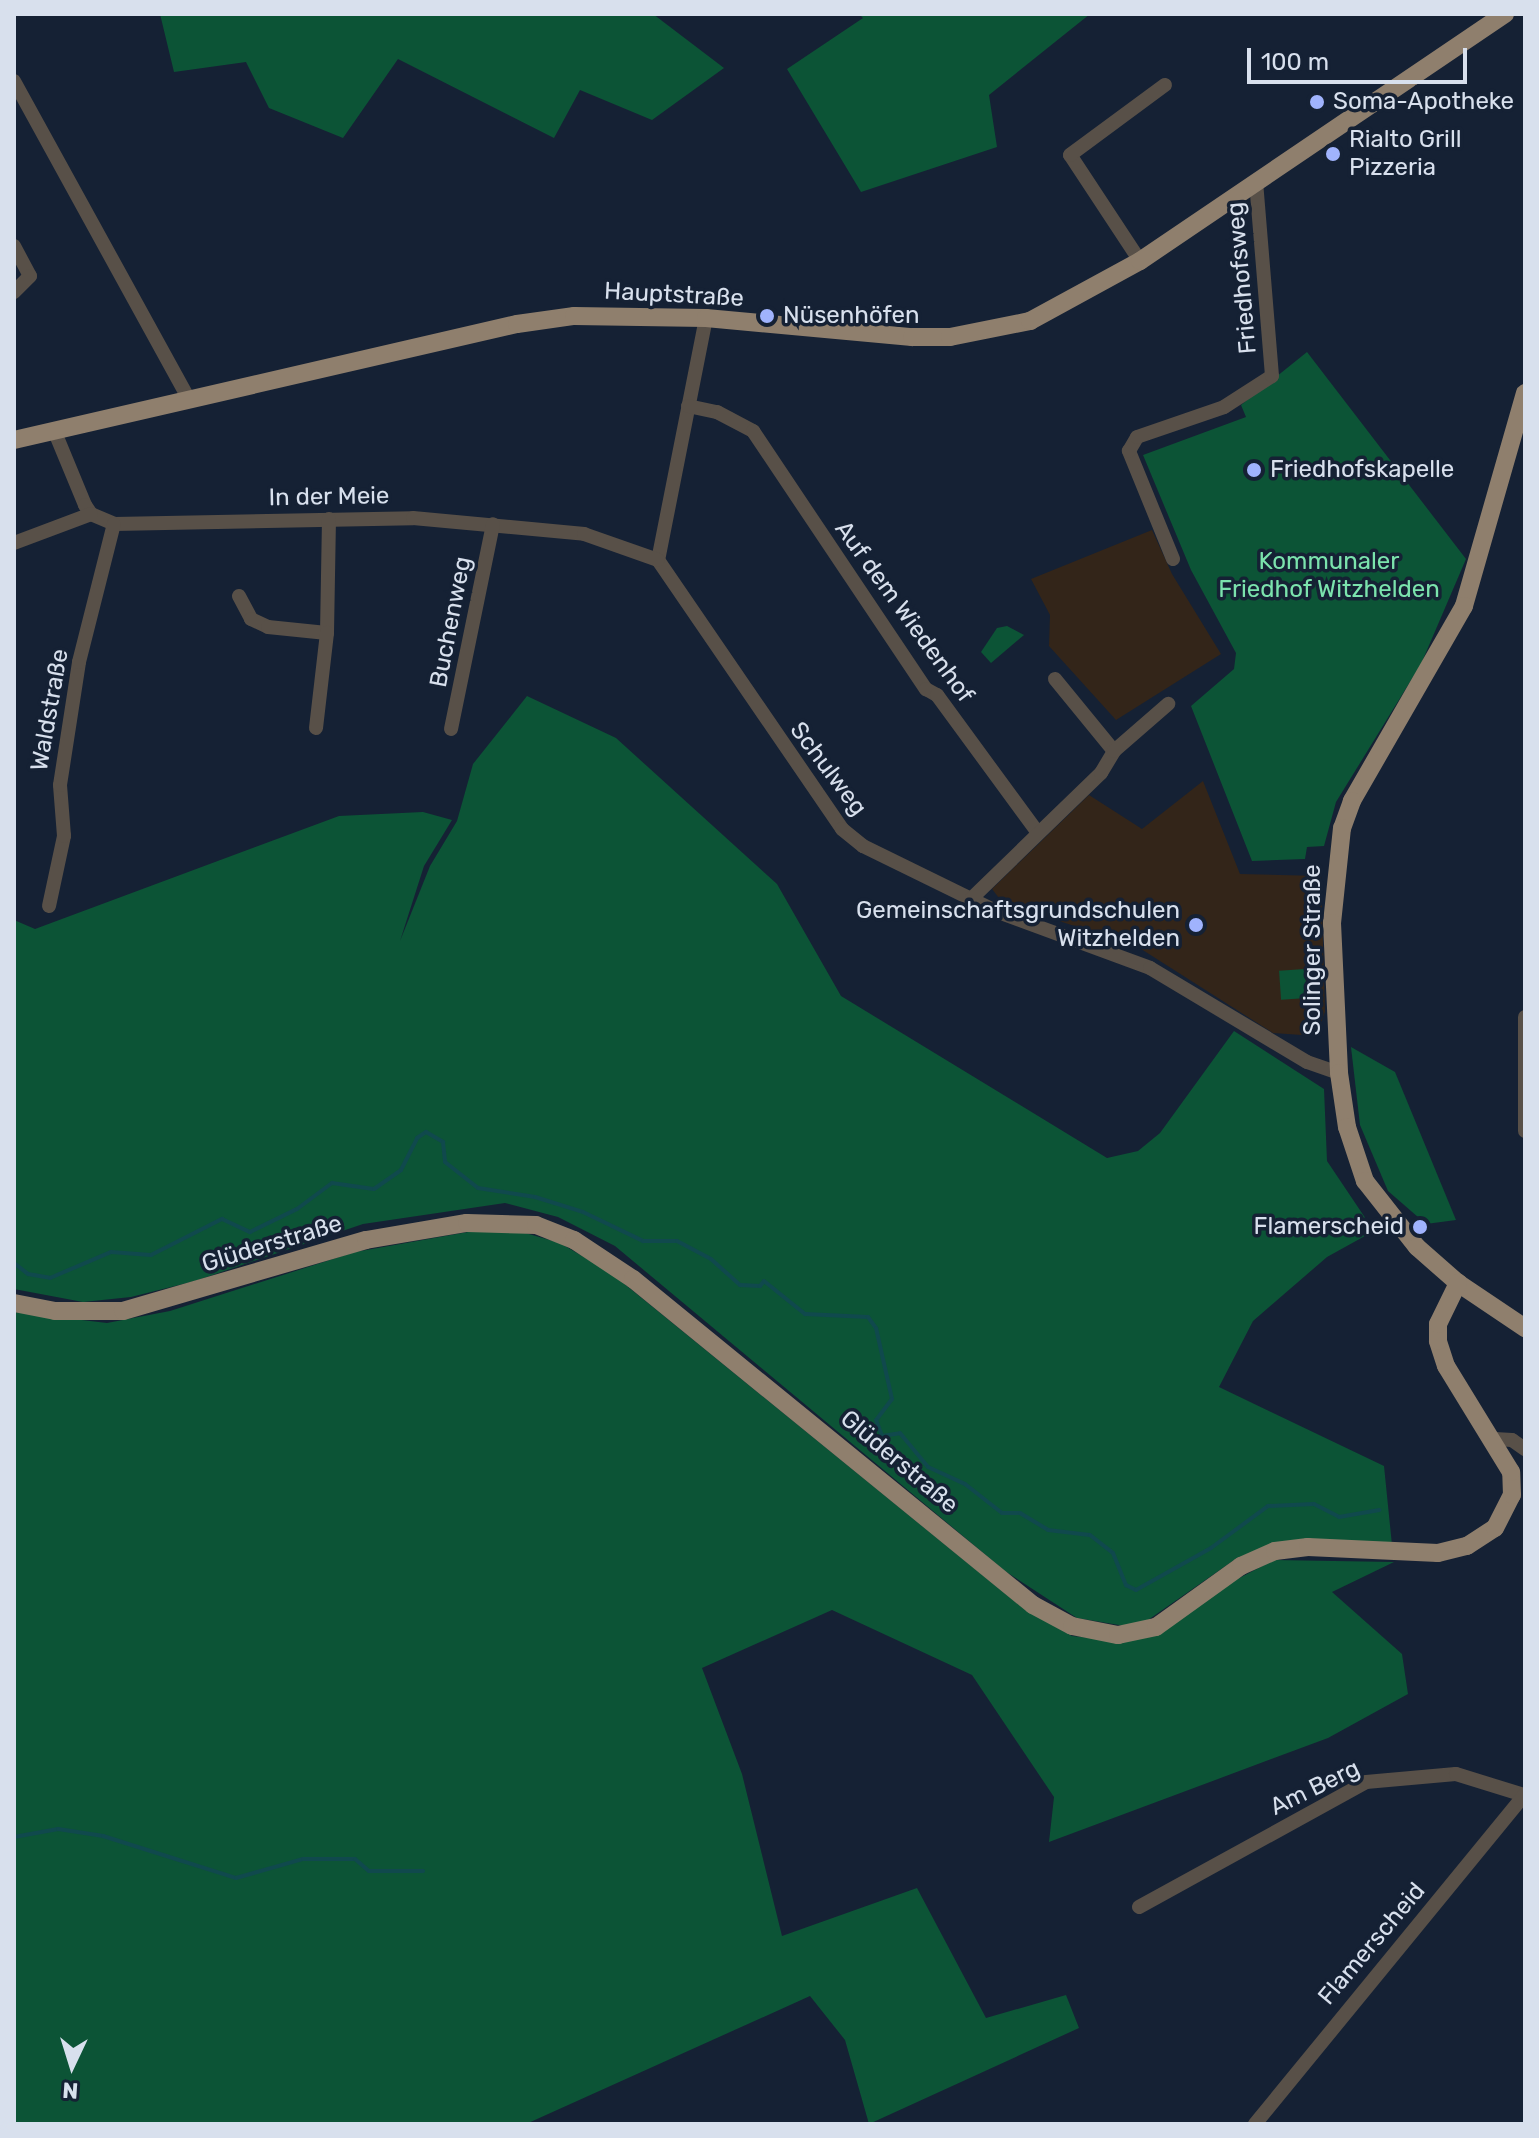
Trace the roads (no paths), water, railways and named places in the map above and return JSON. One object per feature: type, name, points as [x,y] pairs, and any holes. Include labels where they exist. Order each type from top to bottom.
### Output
[{"type":"main road","name":"Hauptstraße","points":[[14,440],[188,397],[517,324],[603,314],[706,318],[950,337],[1030,321],[1140,261],[1505,14]]},
{"type":"main road","name":"Solinger Straße","points":[[1525,393],[1464,606],[1342,828],[1332,923],[1339,1073],[1347,1127],[1365,1181],[1406,1237],[1458,1283],[1525,1328]]},
{"type":"main road","name":"Glüderstraße","points":[[14,1303],[55,1311],[123,1311],[366,1240],[467,1223],[536,1225],[574,1240],[633,1279],[1033,1605],[1072,1626],[1104,1635],[1156,1627],[1241,1566],[1275,1551],[1308,1547],[1420,1554],[1467,1546],[1495,1528],[1512,1495],[1511,1472],[1495,1439],[1446,1366],[1438,1341],[1438,1324],[1458,1283]]},
{"type":"street","points":[[14,81],[188,397]]},
{"type":"street","points":[[1140,261],[1070,155],[1165,85]]},
{"type":"street","name":"Friedhofsweg","points":[[1173,559],[1129,451],[1137,437],[1224,407],[1272,376],[1256,183]]},
{"type":"street","points":[[14,246],[30,276],[14,292]]},
{"type":"street","points":[[658,560],[706,318]]},
{"type":"street","name":"Auf dem Wiedenhof","points":[[688,406],[717,412],[753,431],[926,689],[937,695],[1038,833]]},
{"type":"street","points":[[14,543],[91,514],[54,430]]},
{"type":"street","name":"In der Meie","points":[[91,514],[114,524],[329,519],[493,524],[584,534],[658,560]]},
{"type":"street","points":[[316,728],[327,633],[329,519]]},
{"type":"street","name":"Waldstraße","points":[[49,906],[64,836],[60,785],[79,662],[114,524]]},
{"type":"street","name":"Buchenweg","points":[[451,729],[493,524]]},
{"type":"street","name":"Schulweg","points":[[658,560],[842,829],[863,846],[972,898],[1150,968],[1307,1062],[1339,1073]]},
{"type":"street","points":[[239,596],[251,619],[268,627],[327,633]]},
{"type":"street","points":[[1055,679],[1114,751]]},
{"type":"street","points":[[972,898],[1101,773],[1114,751],[1168,704]]},
{"type":"street","points":[[1525,1017],[1525,1131]]},
{"type":"street","points":[[1495,1439],[1512,1440],[1525,1449]]},
{"type":"street","name":"Am Berg","points":[[1139,1907],[1366,1782],[1456,1774],[1525,1794]]},
{"type":"street","name":"Flamerscheid","points":[[1255,2124],[1525,1794]]},
{"type":"waterway","points":[[14,1263],[28,1274],[50,1278],[111,1252],[151,1255],[222,1219],[250,1232],[297,1209],[332,1183],[374,1189],[401,1170],[417,1138],[426,1132],[443,1142],[445,1162],[478,1188],[535,1197],[583,1212],[643,1241],[677,1241],[711,1259],[740,1285],[760,1286],[764,1281],[805,1314],[868,1317],[876,1328],[892,1399],[876,1420],[882,1436],[900,1433],[928,1467],[965,1484],[1002,1513],[1020,1513],[1048,1530],[1090,1535],[1113,1553],[1126,1585],[1136,1590],[1211,1548],[1268,1506],[1314,1504],[1339,1517],[1379,1510]]},
{"type":"waterway","points":[[14,1837],[58,1829],[103,1836],[236,1878],[303,1859],[355,1859],[369,1871],[423,1871]]},
{"type":"place","name":"Soma-Apotheke","points":[[1317,102]]},
{"type":"place","name":"Rialto Grill Pizzeria","points":[[1333,154]]},
{"type":"place","name":"Nüsenhöfen","points":[[767,316]]},
{"type":"place","name":"Friedhofskapelle","points":[[1254,470]]},
{"type":"place","name":"Gemeinschaftsgrundschulen Witzhelden","points":[[1196,925]]},
{"type":"place","name":"Flamerscheid","points":[[1420,1227]]},
{"type":"park label","name":"Kommunaler Friedhof Witzhelden","points":[[1329,576]]}]
